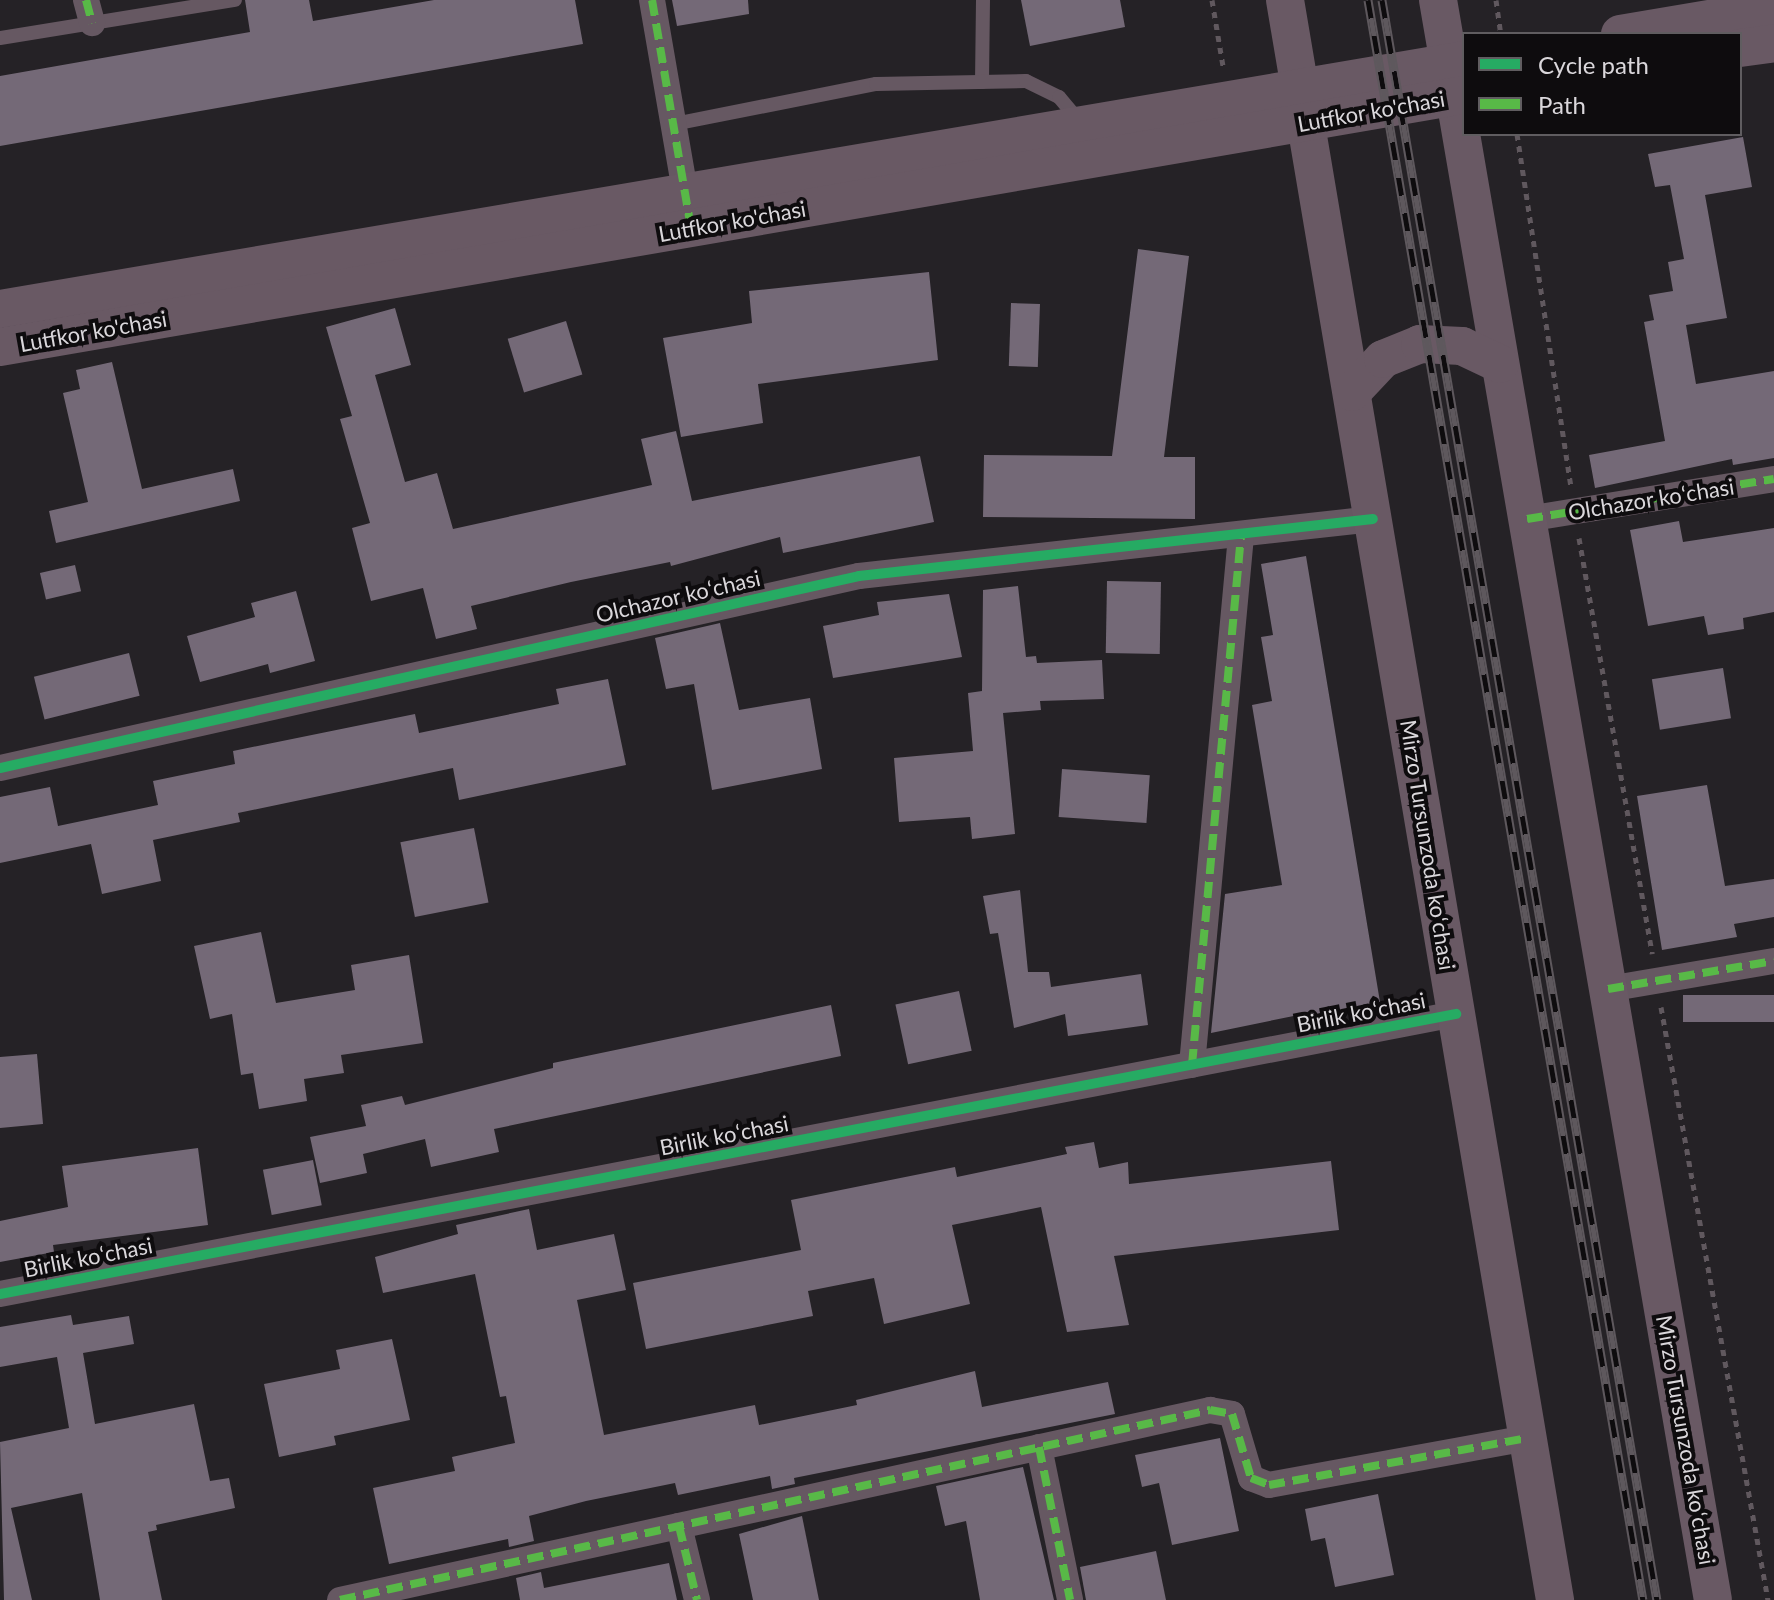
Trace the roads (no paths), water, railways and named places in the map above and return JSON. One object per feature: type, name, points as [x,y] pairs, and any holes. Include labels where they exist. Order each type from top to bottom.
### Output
[{"type":"main road","name":"Mirzo Tursunzoda koʻchasi","points":[[1285,0],[1555,1600]]},
{"type":"main road","name":"Mirzo Tursunzoda koʻchasi","points":[[1438,0],[1462,106]]},
{"type":"main road","points":[[1632,32],[1774,8]]},
{"type":"main road","points":[[1742,48],[1774,43]]},
{"type":"main road","name":"Lutfkor ko'chasi","points":[[0,309],[688,210],[1458,79]]},
{"type":"main road","name":"Lutfkor ko'chasi","points":[[0,347],[688,210],[1082,125],[1304,106]]},
{"type":"main road","name":"Mirzo Tursunzoda koʻchasi","points":[[1466,136],[1500,364],[1713,1600]]},
{"type":"main road","points":[[1352,392],[1383,359],[1420,344],[1462,346],[1500,364]]},
{"type":"street","points":[[652,0],[688,210]]},
{"type":"street","name":"Olchazor koʻchasi","points":[[1527,519],[1774,479]]},
{"type":"street","name":"Olchazor koʻchasi","points":[[0,768],[859,576],[1373,519]]},
{"type":"street","points":[[1192,1065],[1241,536]]},
{"type":"street","points":[[1608,989],[1774,961]]},
{"type":"street","name":"Birlik koʻchasi","points":[[0,1294],[1456,1014]]},
{"type":"street","points":[[343,1600],[1039,1447],[1223,1410],[1236,1422],[1251,1478],[1269,1485],[1527,1438]]},
{"type":"street","points":[[1039,1447],[1070,1600]]},
{"type":"street","points":[[679,1526],[697,1600]]},
{"type":"lane","points":[[0,38],[89,11],[235,0]]},
{"type":"lane","points":[[982,82],[983,0]]},
{"type":"lane","points":[[674,124],[876,84],[1026,81],[1059,97],[1082,125]]},
{"type":"railway","points":[[1368,0],[1643,1600]]},
{"type":"railway","points":[[1382,0],[1657,1600]]}]
